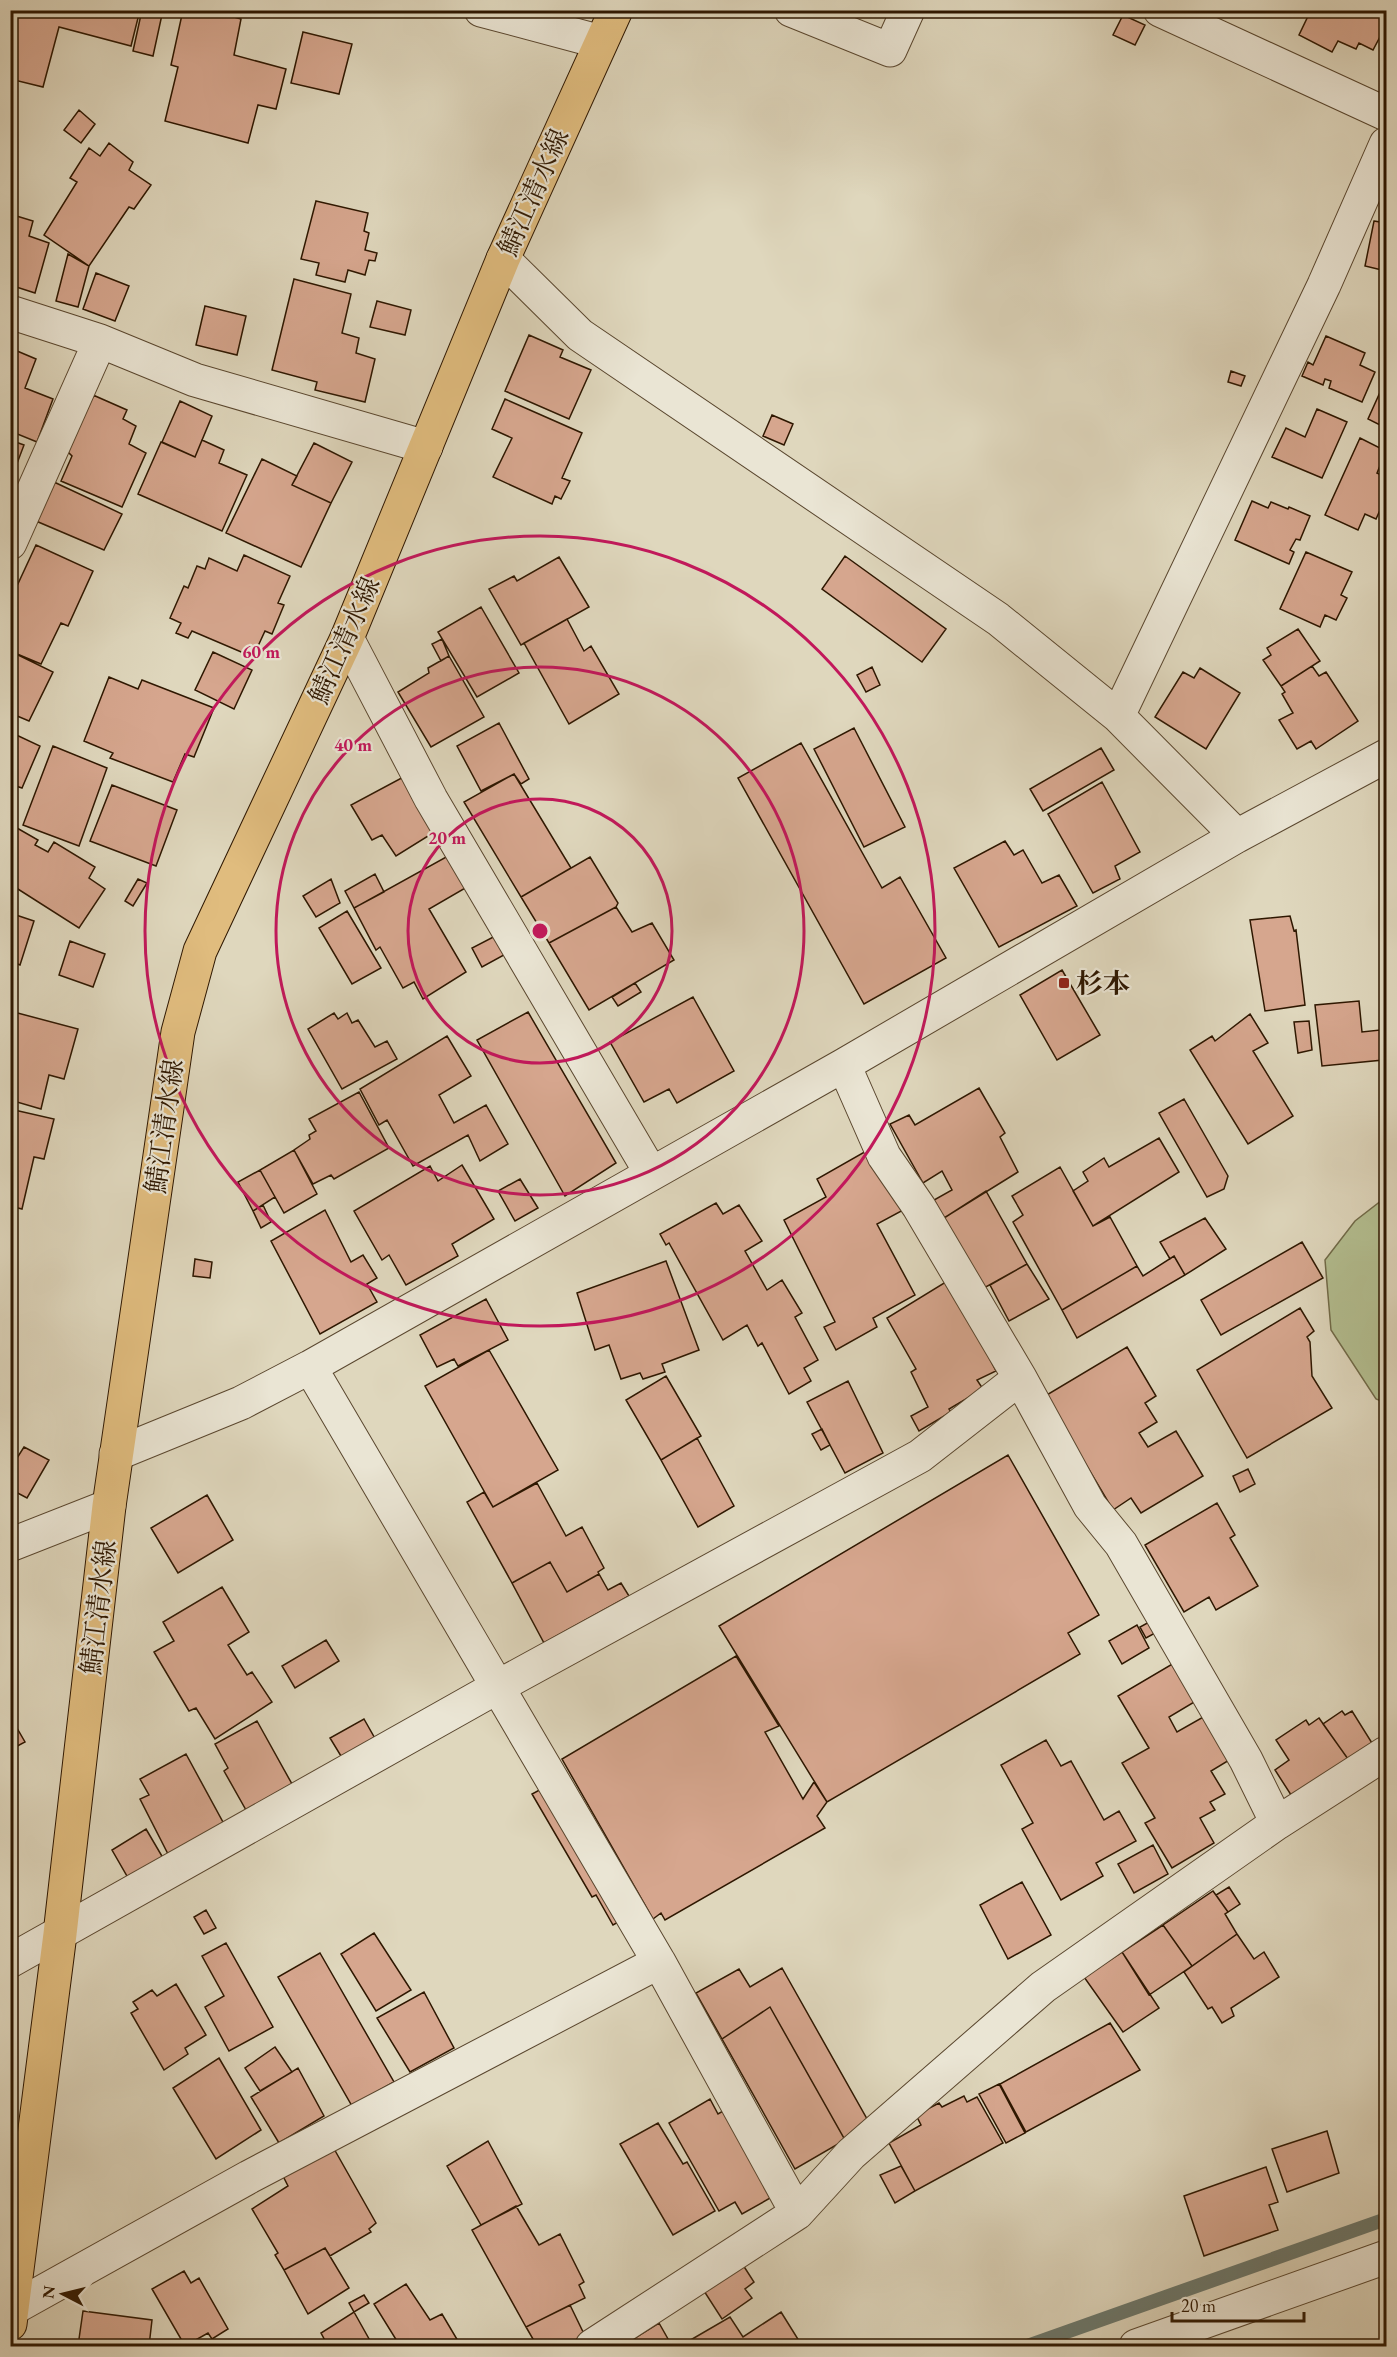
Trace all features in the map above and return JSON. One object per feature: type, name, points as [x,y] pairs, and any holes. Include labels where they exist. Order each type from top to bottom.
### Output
[{"type":"main road","name":"鯖江清水線","points":[[11,2312],[60,1934],[109,1506],[178,1032],[197,961],[347,638],[502,259],[616,10]]},
{"type":"street","points":[[481,10],[601,42]]},
{"type":"street","points":[[791,10],[890,50],[908,10]]},
{"type":"street","points":[[1160,10],[1386,114]]},
{"type":"street","points":[[1118,716],[1324,285],[1386,144]]},
{"type":"street","points":[[502,259],[580,335],[998,619],[1118,716],[1237,836]]},
{"type":"street","points":[[10,312],[100,341],[195,380],[426,447]]},
{"type":"street","points":[[10,543],[100,341]]},
{"type":"street","points":[[347,638],[431,799],[651,1173]]},
{"type":"street","points":[[116,1454],[241,1403],[310,1367],[844,1065],[1237,836],[1386,756]]},
{"type":"street","points":[[844,1065],[884,1156],[919,1207],[1020,1378],[1090,1506],[1120,1544],[1234,1740],[1277,1823]]},
{"type":"street","points":[[310,1367],[659,1962],[797,2213]]},
{"type":"street","points":[[10,1961],[499,1686],[920,1456],[1020,1378]]},
{"type":"street","points":[[10,1545],[109,1506]]},
{"type":"street","points":[[592,2346],[797,2213],[851,2154],[1042,1987],[1277,1823],[1386,1753]]},
{"type":"street","points":[[11,2312],[249,2177],[659,1962]]},
{"type":"street","points":[[1136,2346],[1386,2257]]},
{"type":"green space","points":[[1386,1197],[1386,1403],[1376,1399],[1331,1330],[1325,1260],[1355,1221]]},
{"type":"building","points":[[10,10],[140,10],[131,46],[59,27],[43,87],[10,79]]},
{"type":"building","points":[[142,10],[163,10],[153,56],[133,51]]},
{"type":"building","points":[[183,10],[210,10],[241,19],[234,55],[286,69],[276,109],[258,105],[248,143],[165,121],[178,67],[171,65]]},
{"type":"building","points":[[1311,10],[1386,10],[1386,37],[1381,35],[1373,50],[1359,43],[1356,49],[1338,41],[1332,52],[1299,35]]},
{"type":"building","points":[[1123,15],[1145,25],[1135,45],[1113,35]]},
{"type":"building","points":[[303,32],[352,44],[339,94],[291,83]]},
{"type":"building","points":[[79,110],[95,124],[81,143],[64,130]]},
{"type":"building","points":[[109,143],[133,162],[129,170],[151,185],[134,209],[129,207],[89,266],[44,235],[77,182],[70,178],[89,148],[100,156]]},
{"type":"building","points":[[316,201],[368,213],[364,231],[369,233],[365,250],[377,253],[375,261],[369,260],[365,275],[348,270],[345,282],[316,275],[319,263],[301,259]]},
{"type":"building","points":[[10,214],[33,221],[29,236],[49,243],[35,293],[10,285]]},
{"type":"building","points":[[1374,221],[1386,223],[1386,271],[1365,266]]},
{"type":"building","points":[[68,254],[89,266],[78,307],[56,301]]},
{"type":"building","points":[[96,273],[129,286],[115,321],[83,309]]},
{"type":"building","points":[[294,279],[351,294],[342,333],[359,338],[356,353],[375,359],[365,402],[315,390],[317,382],[272,370]]},
{"type":"building","points":[[377,301],[411,310],[405,335],[370,327]]},
{"type":"building","points":[[205,306],[246,316],[237,355],[196,345]]},
{"type":"building","points":[[529,335],[563,350],[560,357],[591,370],[569,419],[505,391]]},
{"type":"building","points":[[1326,336],[1365,353],[1360,365],[1375,372],[1362,402],[1329,388],[1331,381],[1325,379],[1323,385],[1302,376],[1308,362],[1313,365]]},
{"type":"building","points":[[10,348],[36,359],[25,388],[53,399],[37,442],[10,431]]},
{"type":"building","points":[[1231,371],[1245,376],[1241,386],[1228,382]]},
{"type":"building","points":[[1386,379],[1386,428],[1368,419]]},
{"type":"building","points":[[93,395],[127,410],[123,419],[136,426],[129,444],[146,453],[122,507],[61,481],[72,456],[68,452]]},
{"type":"building","points":[[505,399],[582,433],[562,478],[570,481],[561,499],[555,496],[552,504],[493,477],[512,438],[492,429]]},
{"type":"building","points":[[180,401],[212,416],[195,457],[162,442]]},
{"type":"building","points":[[1317,409],[1347,422],[1322,478],[1272,457],[1286,428],[1305,437]]},
{"type":"building","points":[[772,415],[793,424],[784,445],[763,436]]},
{"type":"building","points":[[1360,438],[1386,451],[1377,473],[1386,477],[1381,494],[1386,497],[1376,519],[1365,514],[1358,530],[1325,515]]},
{"type":"building","points":[[10,440],[24,445],[10,482]]},
{"type":"building","points":[[202,440],[224,450],[219,463],[247,475],[222,531],[138,494],[161,442],[195,457]]},
{"type":"building","points":[[314,443],[352,462],[331,503],[292,485]]},
{"type":"building","points":[[262,459],[297,476],[292,485],[331,503],[301,567],[226,533]]},
{"type":"building","points":[[54,482],[122,514],[104,550],[36,521]]},
{"type":"building","points":[[1252,501],[1268,508],[1271,502],[1310,516],[1300,540],[1296,539],[1290,550],[1294,552],[1289,564],[1235,540]]},
{"type":"building","points":[[36,545],[93,571],[68,626],[61,623],[41,664],[10,651],[10,601]]},
{"type":"building","points":[[1306,552],[1352,572],[1341,595],[1347,598],[1336,620],[1325,615],[1320,627],[1280,609]]},
{"type":"building","points":[[244,555],[290,576],[278,603],[284,605],[272,634],[265,631],[253,657],[192,631],[188,638],[176,633],[181,623],[170,618],[184,586],[188,588],[197,566],[205,569],[209,558],[237,571]]},
{"type":"building","points":[[845,556],[946,629],[922,662],[822,589]]},
{"type":"building","points":[[559,557],[589,607],[521,645],[489,589],[514,576],[517,581]]},
{"type":"building","points":[[481,607],[519,673],[477,697],[438,632]]},
{"type":"building","points":[[567,619],[584,651],[591,646],[619,694],[569,724],[524,643]]},
{"type":"building","points":[[1298,629],[1320,661],[1281,686],[1263,660],[1271,655],[1267,648]]},
{"type":"building","points":[[442,639],[449,656],[441,661],[432,644]]},
{"type":"building","points":[[10,651],[53,672],[29,721],[10,713]]},
{"type":"building","points":[[213,652],[252,670],[234,709],[195,690]]},
{"type":"building","points":[[449,656],[484,717],[431,747],[398,692],[429,673],[428,668]]},
{"type":"building","points":[[1312,666],[1319,676],[1326,672],[1358,721],[1316,749],[1311,741],[1297,749],[1279,720],[1293,713],[1282,694],[1285,692],[1281,686]]},
{"type":"building","points":[[872,667],[880,685],[866,692],[857,675]]},
{"type":"building","points":[[1200,668],[1240,693],[1206,749],[1155,717],[1183,672],[1194,678]]},
{"type":"building","points":[[109,677],[138,689],[142,680],[214,708],[194,757],[185,754],[173,782],[110,758],[113,753],[84,741]]},
{"type":"building","points":[[499,723],[529,779],[521,784],[514,774],[481,791],[457,746]]},
{"type":"building","points":[[854,728],[905,827],[864,847],[814,749]]},
{"type":"building","points":[[10,732],[40,746],[22,788],[10,784]]},
{"type":"building","points":[[801,743],[882,888],[900,877],[946,958],[864,1004],[738,778]]},
{"type":"building","points":[[53,746],[107,768],[79,846],[23,825]]},
{"type":"building","points":[[1101,748],[1114,770],[1043,811],[1030,789]]},
{"type":"building","points":[[409,774],[441,828],[396,856],[382,835],[372,840],[351,805]]},
{"type":"building","points":[[514,774],[571,868],[521,897],[464,802]]},
{"type":"building","points":[[1102,782],[1140,852],[1115,866],[1120,879],[1093,893],[1048,814]]},
{"type":"building","points":[[112,785],[177,810],[156,866],[90,841]]},
{"type":"building","points":[[10,824],[38,840],[35,845],[48,852],[54,842],[95,867],[89,878],[105,889],[79,928],[10,884]]},
{"type":"building","points":[[1005,841],[1014,855],[1023,850],[1042,883],[1059,875],[1077,906],[999,947],[954,868]]},
{"type":"building","points":[[457,851],[474,883],[429,909],[466,972],[423,999],[414,982],[403,988],[380,947],[376,950],[354,908]]},
{"type":"building","points":[[590,857],[618,903],[616,907],[549,943],[521,897]]},
{"type":"building","points":[[375,874],[384,892],[354,908],[345,891]]},
{"type":"building","points":[[138,879],[147,883],[133,906],[125,901]]},
{"type":"building","points":[[331,879],[340,903],[316,917],[303,896]]},
{"type":"building","points":[[616,907],[632,932],[652,923],[674,960],[589,1010],[549,943]]},
{"type":"building","points":[[347,911],[381,968],[352,984],[319,928]]},
{"type":"building","points":[[10,913],[34,921],[20,965],[10,961]]},
{"type":"building","points":[[1290,916],[1294,931],[1296,930],[1305,1005],[1265,1011],[1250,920]]},
{"type":"building","points":[[501,933],[511,951],[482,967],[472,948]]},
{"type":"building","points":[[70,941],[105,954],[93,987],[59,975]]},
{"type":"building","points":[[1062,970],[1100,1035],[1057,1060],[1020,995]]},
{"type":"building","points":[[635,983],[641,992],[618,1006],[612,997]]},
{"type":"building","points":[[693,997],[734,1071],[677,1103],[669,1089],[644,1102],[610,1042]]},
{"type":"building","points":[[1359,1001],[1362,1032],[1380,1030],[1383,1060],[1322,1066],[1315,1005]]},
{"type":"building","points":[[10,1011],[78,1029],[64,1079],[49,1075],[41,1109],[10,1100]]},
{"type":"building","points":[[528,1012],[616,1163],[565,1196],[477,1040]]},
{"type":"building","points":[[334,1013],[338,1019],[347,1013],[352,1023],[358,1020],[375,1047],[387,1041],[397,1059],[342,1089],[308,1029]]},
{"type":"building","points":[[1250,1014],[1268,1043],[1253,1051],[1293,1116],[1248,1144],[1190,1050],[1212,1036],[1215,1041]]},
{"type":"building","points":[[1309,1021],[1312,1050],[1298,1053],[1294,1022]]},
{"type":"building","points":[[447,1036],[471,1076],[439,1095],[454,1123],[486,1105],[508,1144],[480,1161],[468,1135],[413,1166],[387,1120],[379,1125],[360,1089]]},
{"type":"building","points":[[979,1088],[1005,1133],[1000,1137],[1018,1172],[944,1218],[934,1200],[952,1190],[942,1171],[923,1183],[890,1124],[909,1115],[915,1125]]},
{"type":"building","points":[[359,1092],[389,1148],[334,1179],[331,1175],[313,1184],[294,1150],[310,1139],[309,1135],[316,1131],[309,1119]]},
{"type":"building","points":[[1184,1099],[1228,1176],[1224,1189],[1207,1197],[1159,1113]]},
{"type":"building","points":[[10,1109],[54,1119],[44,1159],[34,1157],[22,1209],[10,1206]]},
{"type":"building","points":[[1159,1138],[1179,1172],[1093,1226],[1073,1191],[1088,1181],[1083,1172],[1104,1158],[1109,1167]]},
{"type":"building","points":[[875,1146],[907,1208],[877,1224],[915,1295],[873,1318],[877,1327],[836,1350],[824,1327],[835,1322],[784,1220],[826,1197],[817,1179]]},
{"type":"building","points":[[294,1150],[317,1194],[284,1213],[260,1170]]},
{"type":"building","points":[[462,1165],[494,1219],[452,1244],[458,1256],[406,1285],[389,1255],[382,1260],[354,1211],[430,1166],[438,1181]]},
{"type":"building","points":[[1060,1167],[1093,1226],[1110,1217],[1137,1266],[1062,1310],[1013,1222],[1023,1215],[1012,1196]]},
{"type":"building","points":[[260,1170],[275,1197],[253,1211],[238,1182]]},
{"type":"building","points":[[520,1179],[538,1208],[515,1221],[498,1191]]},
{"type":"building","points":[[986,1191],[1027,1264],[984,1288],[944,1218]]},
{"type":"building","points":[[716,1203],[723,1214],[739,1205],[762,1241],[745,1251],[767,1290],[782,1280],[802,1313],[795,1317],[818,1360],[804,1368],[811,1381],[789,1394],[762,1343],[758,1346],[747,1325],[723,1340],[669,1243],[666,1245],[660,1234]]},
{"type":"building","points":[[263,1205],[271,1222],[261,1228],[253,1211]]},
{"type":"building","points":[[325,1210],[351,1262],[363,1255],[377,1278],[367,1284],[377,1302],[320,1334],[271,1241]]},
{"type":"building","points":[[1205,1218],[1226,1249],[1185,1275],[1174,1256],[1170,1259],[1160,1242]]},
{"type":"building","points":[[1302,1242],[1323,1278],[1221,1335],[1201,1300]]},
{"type":"building","points":[[1174,1256],[1185,1275],[1077,1338],[1062,1310],[1137,1266],[1143,1276]]},
{"type":"building","points":[[195,1259],[212,1262],[210,1278],[193,1276]]},
{"type":"building","points":[[666,1261],[699,1350],[662,1364],[665,1372],[643,1379],[640,1373],[621,1379],[609,1345],[595,1350],[577,1293]]},
{"type":"building","points":[[1027,1264],[1049,1299],[1009,1321],[990,1285]]},
{"type":"building","points":[[949,1280],[996,1371],[977,1380],[983,1389],[949,1409],[951,1412],[919,1431],[911,1416],[928,1407],[911,1372],[916,1369],[887,1318]]},
{"type":"building","points":[[486,1299],[508,1340],[458,1366],[454,1359],[437,1367],[420,1335]]},
{"type":"building","points":[[1300,1308],[1314,1331],[1307,1337],[1310,1342],[1312,1376],[1332,1408],[1247,1458],[1197,1370]]},
{"type":"building","points":[[1127,1347],[1156,1396],[1145,1403],[1157,1422],[1139,1433],[1148,1447],[1176,1431],[1203,1476],[1141,1513],[1131,1498],[1113,1510],[1045,1396]]},
{"type":"building","points":[[489,1350],[558,1470],[493,1507],[425,1386]]},
{"type":"building","points":[[666,1376],[701,1436],[661,1460],[626,1400]]},
{"type":"building","points":[[848,1381],[883,1453],[845,1473],[807,1402]]},
{"type":"building","points":[[822,1429],[830,1445],[821,1450],[812,1434]]},
{"type":"building","points":[[697,1438],[734,1506],[698,1527],[661,1460]]},
{"type":"building","points":[[24,1447],[49,1460],[27,1498],[10,1489],[10,1469]]},
{"type":"building","points":[[1008,1455],[1099,1615],[1068,1633],[1080,1654],[827,1802],[719,1626]]},
{"type":"building","points":[[1248,1469],[1255,1484],[1240,1492],[1233,1476]]},
{"type":"building","points":[[537,1483],[566,1536],[582,1527],[604,1568],[598,1572],[599,1574],[567,1592],[550,1562],[512,1583],[467,1502],[484,1492],[493,1507]]},
{"type":"building","points":[[207,1495],[233,1540],[178,1573],[151,1528]]},
{"type":"building","points":[[1217,1503],[1235,1535],[1230,1538],[1258,1586],[1216,1610],[1209,1597],[1184,1612],[1145,1545]]},
{"type":"building","points":[[550,1562],[567,1592],[599,1574],[608,1590],[621,1583],[629,1596],[544,1643],[512,1583]]},
{"type":"building","points":[[222,1587],[249,1632],[228,1645],[247,1675],[252,1672],[272,1702],[215,1739],[196,1708],[189,1711],[154,1652],[174,1641],[163,1622]]},
{"type":"building","points":[[1151,1621],[1157,1632],[1146,1638],[1140,1627]]},
{"type":"building","points":[[1137,1625],[1149,1648],[1122,1664],[1109,1641]]},
{"type":"building","points":[[326,1640],[339,1661],[295,1688],[282,1666]]},
{"type":"building","points":[[736,1656],[779,1726],[765,1732],[803,1799],[814,1782],[827,1802],[817,1816],[825,1828],[665,1920],[661,1913],[653,1919],[562,1759]]},
{"type":"building","points":[[1174,1663],[1196,1701],[1169,1717],[1177,1732],[1205,1716],[1231,1759],[1211,1771],[1225,1794],[1210,1802],[1215,1810],[1200,1818],[1214,1843],[1172,1868],[1145,1823],[1155,1818],[1122,1763],[1149,1748],[1118,1696]]},
{"type":"building","points":[[1342,1711],[1345,1715],[1352,1711],[1372,1743],[1348,1759],[1323,1724]]},
{"type":"building","points":[[10,1716],[25,1742],[10,1750]]},
{"type":"building","points":[[1319,1718],[1348,1759],[1293,1798],[1275,1770],[1289,1760],[1276,1740],[1306,1720],[1309,1725]]},
{"type":"building","points":[[364,1719],[377,1742],[344,1761],[330,1738]]},
{"type":"building","points":[[257,1721],[292,1784],[246,1810],[224,1771],[228,1768],[215,1744]]},
{"type":"building","points":[[1046,1740],[1061,1766],[1071,1761],[1104,1820],[1119,1811],[1136,1841],[1096,1863],[1103,1876],[1061,1900],[1022,1829],[1033,1823],[1001,1765]]},
{"type":"building","points":[[186,1754],[224,1824],[168,1854],[140,1799],[149,1795],[140,1779]]},
{"type":"building","points":[[545,1787],[622,1920],[613,1925],[596,1895],[592,1897],[532,1794]]},
{"type":"building","points":[[146,1829],[166,1863],[131,1883],[112,1850]]},
{"type":"building","points":[[1153,1845],[1168,1874],[1134,1893],[1118,1864]]},
{"type":"building","points":[[1022,1882],[1051,1935],[1008,1959],[980,1905]]},
{"type":"building","points":[[1229,1887],[1240,1904],[1228,1912],[1216,1895]]},
{"type":"building","points":[[1213,1891],[1228,1912],[1225,1914],[1237,1934],[1192,1966],[1163,1925]]},
{"type":"building","points":[[206,1910],[216,1928],[204,1934],[194,1917]]},
{"type":"building","points":[[1163,1925],[1192,1966],[1149,1995],[1122,1952]]},
{"type":"building","points":[[374,1933],[411,1990],[376,2011],[341,1954]]},
{"type":"building","points":[[1237,1934],[1254,1959],[1264,1952],[1279,1977],[1231,2008],[1234,2016],[1222,2023],[1212,2007],[1208,2009],[1184,1972]]},
{"type":"building","points":[[226,1943],[273,2027],[229,2051],[205,2007],[224,1996],[202,1956]]},
{"type":"building","points":[[1122,1952],[1159,2008],[1123,2032],[1084,1977]]},
{"type":"building","points":[[320,1953],[394,2082],[352,2106],[278,1977]]},
{"type":"building","points":[[782,1968],[871,2126],[845,2140],[770,2007],[722,2039],[696,1993],[739,1969],[750,1987]]},
{"type":"building","points":[[176,1984],[206,2035],[185,2048],[188,2054],[164,2070],[131,2013],[138,2009],[133,2002],[152,1990],[157,1996]]},
{"type":"building","points":[[424,1992],[454,2048],[410,2072],[377,2018]]},
{"type":"building","points":[[770,2007],[845,2140],[795,2169],[722,2039]]},
{"type":"building","points":[[1110,2023],[1140,2070],[1026,2132],[1000,2084]]},
{"type":"building","points":[[275,2047],[292,2072],[260,2091],[245,2068]]},
{"type":"building","points":[[219,2058],[261,2130],[216,2159],[173,2088]]},
{"type":"building","points":[[298,2068],[324,2116],[279,2143],[251,2097]]},
{"type":"building","points":[[999,2084],[1025,2133],[1006,2143],[979,2094]]},
{"type":"building","points":[[964,2096],[967,2102],[977,2097],[1003,2143],[915,2191],[889,2143],[921,2125],[916,2115],[939,2103],[942,2107]]},
{"type":"building","points":[[710,2099],[718,2114],[723,2111],[772,2197],[742,2214],[735,2202],[719,2211],[669,2123]]},
{"type":"building","points":[[658,2123],[683,2164],[687,2162],[715,2211],[673,2235],[620,2144]]},
{"type":"building","points":[[1327,2131],[1339,2173],[1287,2192],[1272,2149]]},
{"type":"building","points":[[488,2141],[522,2204],[481,2225],[447,2166]]},
{"type":"building","points":[[333,2147],[376,2223],[369,2229],[371,2232],[330,2256],[325,2248],[284,2270],[275,2255],[278,2253],[252,2209],[288,2186],[283,2176]]},
{"type":"building","points":[[901,2166],[915,2191],[895,2203],[880,2175]]},
{"type":"building","points":[[1266,2167],[1278,2202],[1269,2205],[1278,2230],[1204,2256],[1184,2196]]},
{"type":"building","points":[[516,2206],[539,2245],[560,2234],[584,2282],[579,2285],[585,2298],[526,2327],[472,2230]]},
{"type":"building","points":[[325,2248],[349,2288],[308,2314],[284,2270]]},
{"type":"building","points":[[743,2265],[754,2282],[745,2289],[752,2298],[722,2319],[704,2291]]},
{"type":"building","points":[[184,2271],[191,2283],[199,2278],[228,2329],[212,2339],[208,2333],[185,2346],[152,2289]]},
{"type":"building","points":[[406,2284],[430,2320],[442,2314],[461,2346],[400,2346],[374,2304]]},
{"type":"building","points":[[364,2295],[369,2303],[354,2312],[349,2303]]},
{"type":"building","points":[[570,2305],[585,2336],[567,2346],[537,2346],[526,2327]]},
{"type":"building","points":[[83,2311],[152,2320],[149,2346],[78,2346]]},
{"type":"building","points":[[354,2312],[373,2346],[328,2346],[321,2333]]},
{"type":"building","points":[[781,2312],[801,2344],[798,2346],[690,2346],[687,2342],[730,2317],[743,2337]]},
{"type":"building","points":[[659,2323],[672,2346],[622,2346]]},
{"type":"waterway","points":[[1027,2346],[1386,2219]]},
{"type":"place","name":"杉本","points":[[1064,983]]}]
